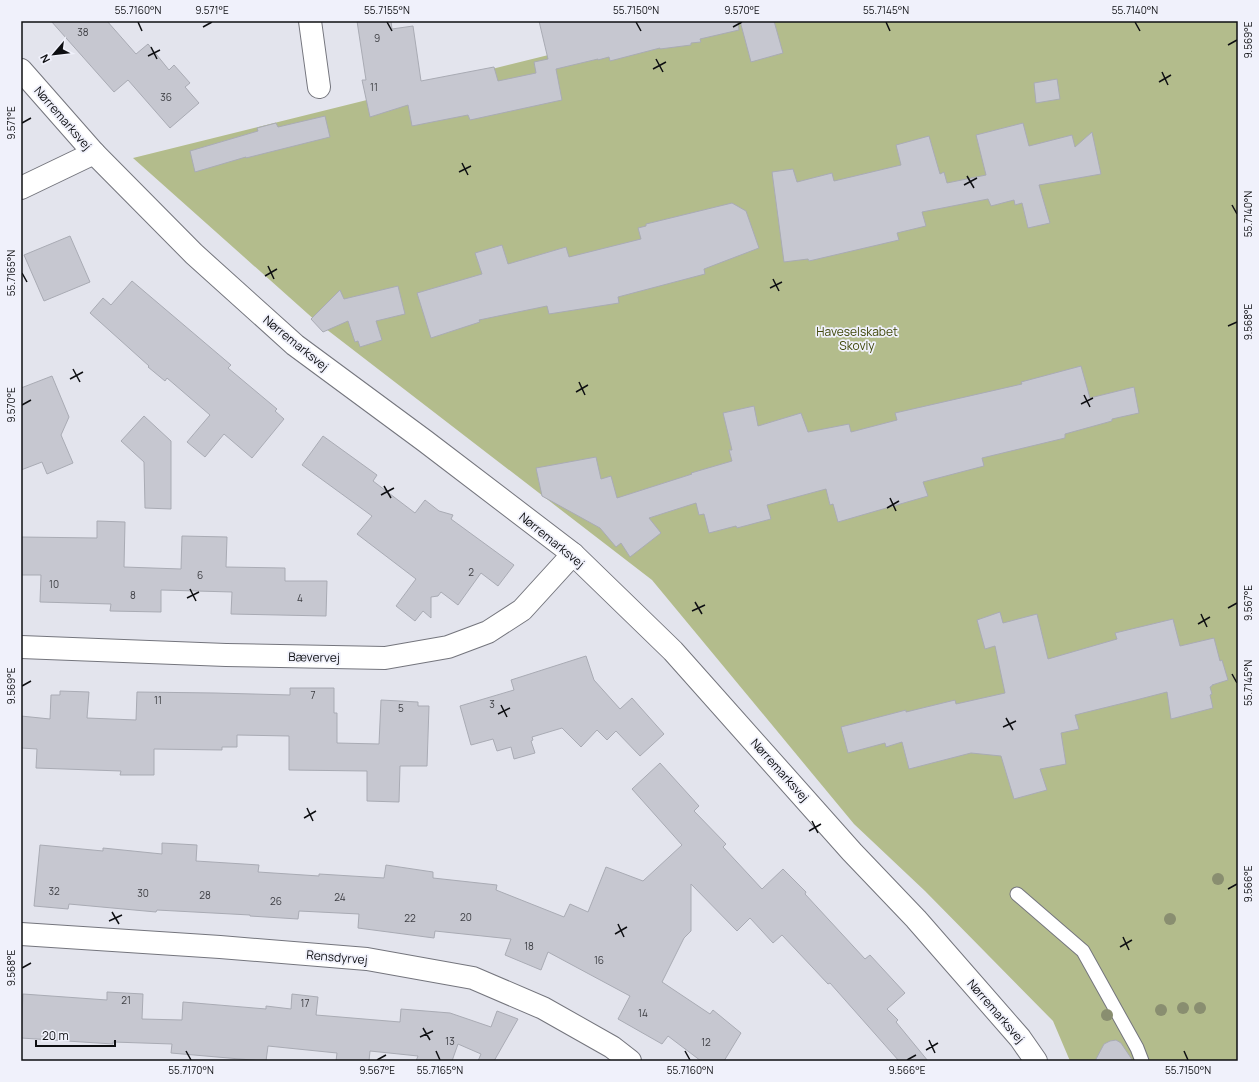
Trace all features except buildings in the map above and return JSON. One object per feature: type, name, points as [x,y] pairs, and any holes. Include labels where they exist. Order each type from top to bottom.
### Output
[{"type":"street","points":[[310,21],[319,87]]},
{"type":"street","name":"Nørremarksvej","points":[[21,70],[94,153],[194,254],[295,345],[425,441],[573,554],[672,651],[852,852],[921,925],[1020,1038],[1036,1061]]},
{"type":"street","points":[[21,188],[94,153]]},
{"type":"street","name":"Bævervej","points":[[21,648],[226,655],[385,658],[448,647],[488,632],[522,610],[573,554]]},
{"type":"street","name":"Rensdyrvej","points":[[21,934],[220,947],[367,959],[473,978],[543,1008],[612,1047],[630,1061]]},
{"type":"lane","points":[[1017,894],[1083,951],[1137,1048],[1142,1061]]},
{"type":"green space","name":"Haveselskabet Skovly","points":[[686,21],[1238,21],[1238,1061],[1070,1061],[1053,1021],[925,891],[854,824],[652,580],[317,322],[133,158]]}]
